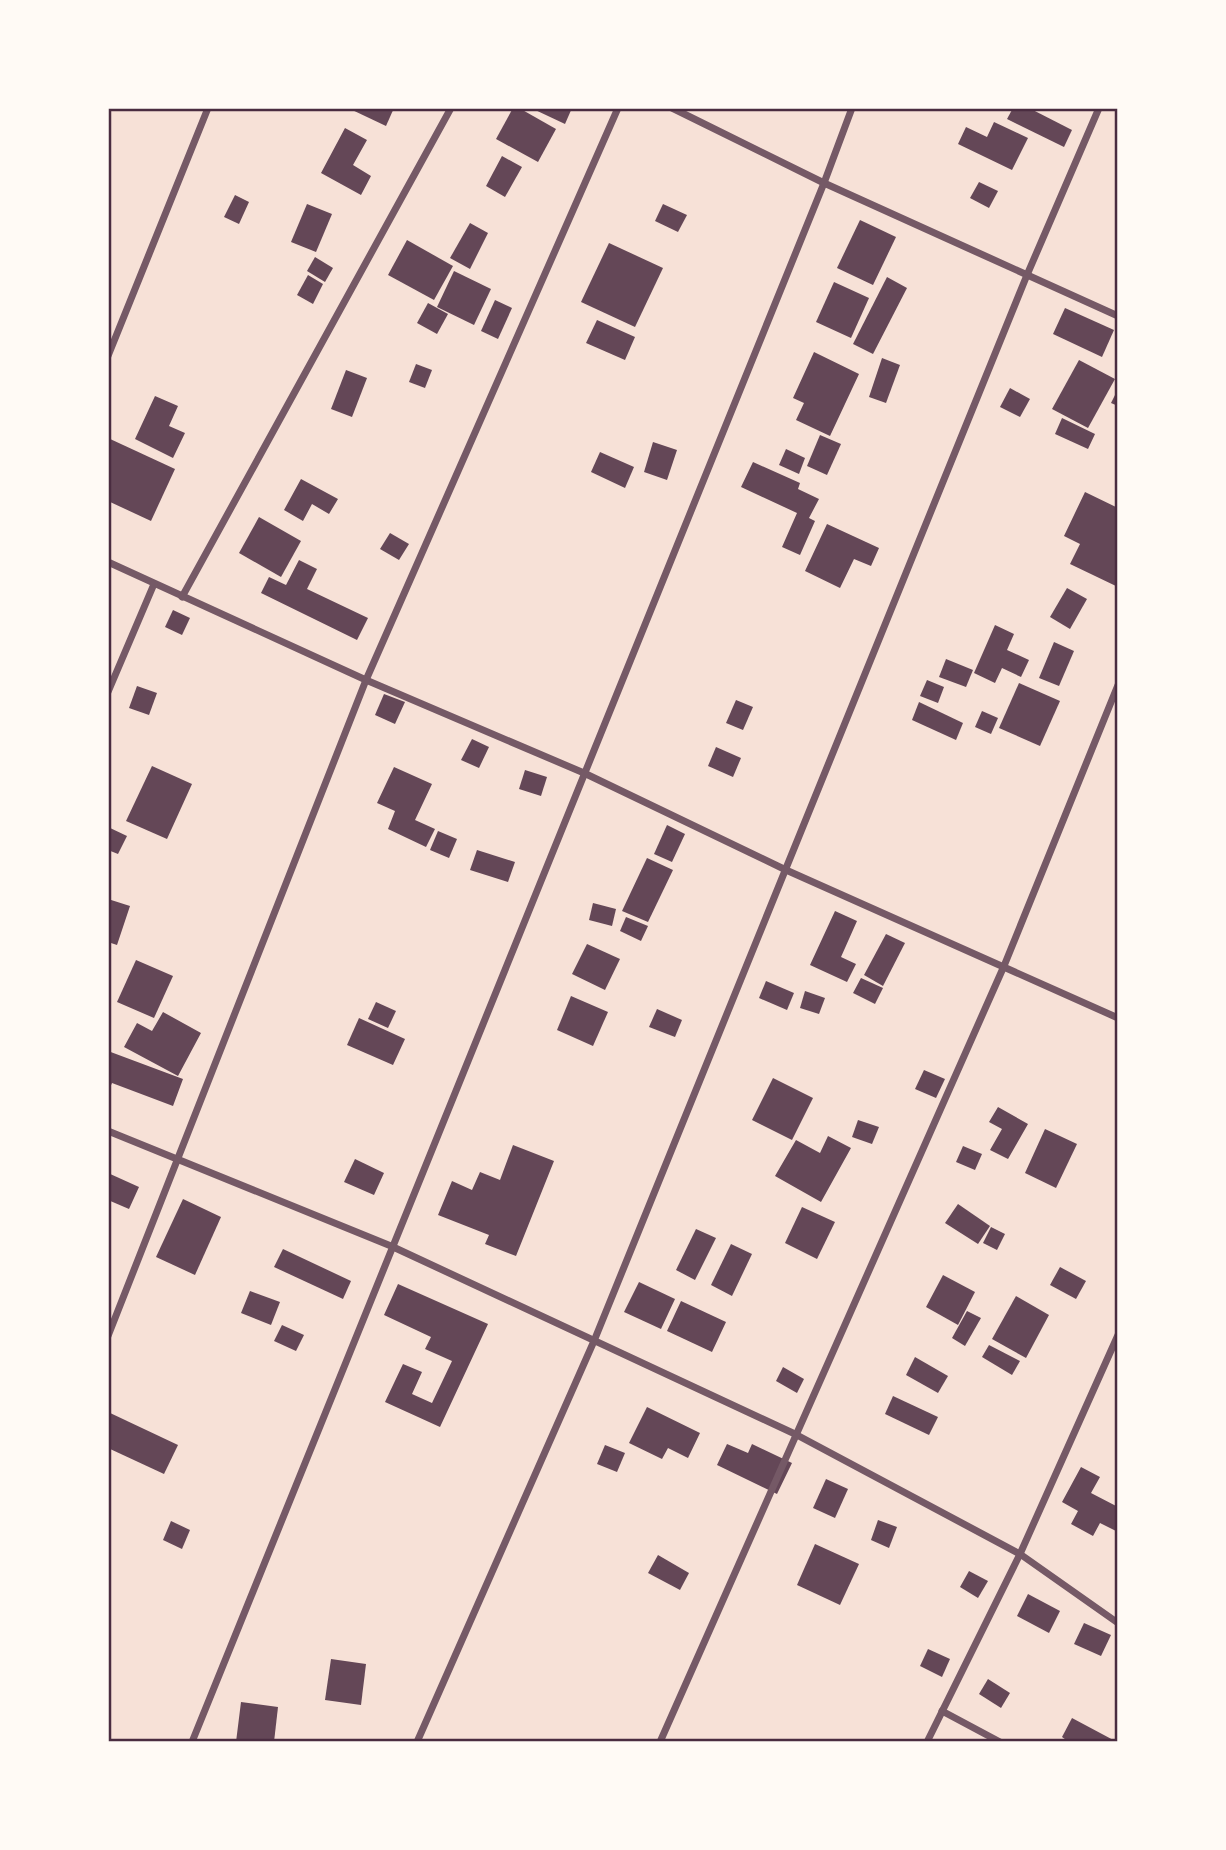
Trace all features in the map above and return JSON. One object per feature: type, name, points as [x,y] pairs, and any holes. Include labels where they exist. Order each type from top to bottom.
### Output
[{"type":"street","points":[[108,356],[208,108]]},
{"type":"street","points":[[182,597],[451,108]]},
{"type":"street","points":[[108,1336],[366,680],[618,108]]},
{"type":"street","points":[[672,108],[824,183],[1118,316]]},
{"type":"street","points":[[192,1741],[824,183],[852,108]]},
{"type":"street","points":[[417,1741],[594,1341],[1027,275],[1099,108]]},
{"type":"street","points":[[108,562],[366,680],[584,773],[786,870],[1118,1018]]},
{"type":"street","points":[[108,692],[154,584]]},
{"type":"street","points":[[660,1741],[1004,966],[1118,685]]},
{"type":"street","points":[[108,1131],[391,1246],[795,1434],[1020,1554],[1118,1623]]},
{"type":"street","points":[[928,1741],[1020,1554],[1118,1335]]},
{"type":"street","points":[[942,1711],[1000,1741]]},
{"type":"building","points":[[348,108],[394,108],[386,126]]},
{"type":"building","points":[[513,108],[519,108],[556,129],[538,162],[496,139]]},
{"type":"building","points":[[531,108],[572,108],[565,124]]},
{"type":"building","points":[[1013,108],[1029,108],[1072,130],[1064,147],[1007,119]]},
{"type":"building","points":[[994,122],[1028,138],[1012,170],[958,144],[966,127],[987,137]]},
{"type":"building","points":[[345,128],[367,140],[353,165],[371,176],[361,195],[321,173]]},
{"type":"building","points":[[502,156],[522,167],[505,197],[486,186]]},
{"type":"building","points":[[979,182],[998,191],[989,208],[970,198]]},
{"type":"building","points":[[235,195],[249,202],[239,224],[224,217]]},
{"type":"building","points":[[307,204],[332,214],[316,252],[291,242]]},
{"type":"building","points":[[663,204],[687,215],[678,232],[655,221]]},
{"type":"building","points":[[860,220],[896,237],[873,285],[837,268]]},
{"type":"building","points":[[470,223],[488,233],[470,269],[450,258]]},
{"type":"building","points":[[407,240],[453,266],[434,300],[388,275]]},
{"type":"building","points":[[609,243],[663,268],[635,327],[581,302]]},
{"type":"building","points":[[315,257],[333,268],[325,282],[307,271]]},
{"type":"building","points":[[454,271],[491,289],[474,325],[437,307]]},
{"type":"building","points":[[308,275],[323,284],[313,304],[297,295]]},
{"type":"building","points":[[887,277],[907,288],[873,354],[853,344]]},
{"type":"building","points":[[834,282],[869,298],[851,338],[816,322]]},
{"type":"building","points":[[495,300],[512,308],[498,339],[481,331]]},
{"type":"building","points":[[428,303],[448,314],[437,334],[417,323]]},
{"type":"building","points":[[1065,308],[1114,330],[1102,357],[1053,334]]},
{"type":"building","points":[[597,320],[635,337],[625,360],[586,343]]},
{"type":"building","points":[[814,352],[859,374],[830,436],[796,420],[804,403],[793,398]]},
{"type":"building","points":[[882,358],[900,365],[886,403],[869,397]]},
{"type":"building","points":[[1079,360],[1115,379],[1088,428],[1052,409]]},
{"type":"building","points":[[416,364],[432,370],[425,388],[409,382]]},
{"type":"building","points":[[346,370],[367,378],[352,417],[331,409]]},
{"type":"building","points":[[1010,388],[1030,399],[1020,417],[1000,407]]},
{"type":"building","points":[[1118,389],[1118,406],[1111,403]]},
{"type":"building","points":[[155,396],[178,406],[169,426],[185,433],[173,458],[135,439]]},
{"type":"building","points":[[1062,418],[1095,434],[1088,449],[1055,434]]},
{"type":"building","points":[[820,435],[841,444],[827,475],[807,466]]},
{"type":"building","points":[[108,438],[175,469],[151,521],[108,501]]},
{"type":"building","points":[[653,442],[677,450],[667,480],[644,472]]},
{"type":"building","points":[[786,449],[805,458],[799,474],[779,465]]},
{"type":"building","points":[[600,452],[634,467],[625,488],[591,472]]},
{"type":"building","points":[[753,462],[800,483],[798,489],[819,499],[809,518],[815,521],[800,555],[782,547],[797,513],[741,487]]},
{"type":"building","points":[[301,479],[338,499],[329,514],[312,504],[303,521],[284,510]]},
{"type":"building","points":[[1085,492],[1118,508],[1118,587],[1070,564],[1080,544],[1064,536]]},
{"type":"building","points":[[259,517],[301,541],[281,577],[239,553]]},
{"type":"building","points":[[827,524],[879,548],[871,566],[854,559],[840,588],[805,571]]},
{"type":"building","points":[[390,533],[409,544],[399,560],[380,549]]},
{"type":"building","points":[[299,560],[317,569],[307,589],[368,618],[357,640],[261,593],[269,577],[286,585]]},
{"type":"building","points":[[1067,588],[1087,599],[1070,629],[1050,617]]},
{"type":"building","points":[[173,610],[190,618],[182,635],[165,627]]},
{"type":"building","points":[[995,625],[1014,634],[1007,650],[1029,660],[1021,677],[1002,668],[995,683],[974,673]]},
{"type":"building","points":[[1054,642],[1074,651],[1059,686],[1039,678]]},
{"type":"building","points":[[946,659],[973,670],[966,687],[939,677]]},
{"type":"building","points":[[927,680],[944,687],[938,703],[920,696]]},
{"type":"building","points":[[1019,683],[1060,701],[1040,746],[999,728]]},
{"type":"building","points":[[137,686],[157,693],[149,715],[129,708]]},
{"type":"building","points":[[384,694],[405,702],[395,724],[375,715]]},
{"type":"building","points":[[736,700],[753,707],[743,730],[726,723]]},
{"type":"building","points":[[919,702],[963,723],[956,740],[912,720]]},
{"type":"building","points":[[982,711],[998,718],[991,734],[975,727]]},
{"type":"building","points":[[472,739],[489,747],[479,768],[461,760]]},
{"type":"building","points":[[716,747],[741,758],[733,777],[708,766]]},
{"type":"building","points":[[152,766],[192,784],[167,839],[126,821]]},
{"type":"building","points":[[394,767],[432,784],[415,820],[435,829],[426,847],[388,829],[395,811],[377,803]]},
{"type":"building","points":[[525,770],[547,777],[541,796],[519,789]]},
{"type":"building","points":[[667,825],[685,834],[672,862],[654,854]]},
{"type":"building","points":[[108,827],[127,836],[118,854],[108,850]]},
{"type":"building","points":[[438,831],[457,839],[449,858],[430,850]]},
{"type":"building","points":[[477,850],[515,862],[508,882],[470,870]]},
{"type":"building","points":[[647,858],[673,870],[648,922],[622,911]]},
{"type":"building","points":[[108,899],[130,906],[117,945],[108,942]]},
{"type":"building","points":[[593,903],[616,909],[612,926],[589,920]]},
{"type":"building","points":[[835,911],[857,921],[841,957],[856,964],[847,982],[810,965]]},
{"type":"building","points":[[626,917],[648,926],[641,941],[620,931]]},
{"type":"building","points":[[886,934],[905,943],[883,986],[864,975]]},
{"type":"building","points":[[587,944],[620,959],[605,990],[572,974]]},
{"type":"building","points":[[136,960],[173,976],[154,1018],[117,1002]]},
{"type":"building","points":[[861,978],[883,988],[875,1004],[853,993]]},
{"type":"building","points":[[766,981],[794,993],[787,1010],[759,998]]},
{"type":"building","points":[[805,991],[825,998],[819,1014],[800,1008]]},
{"type":"building","points":[[571,996],[608,1012],[593,1046],[557,1030]]},
{"type":"building","points":[[376,1002],[396,1011],[388,1028],[368,1019]]},
{"type":"building","points":[[657,1009],[682,1020],[675,1037],[649,1027]]},
{"type":"building","points":[[163,1012],[201,1033],[178,1076],[124,1047],[137,1023],[152,1031]]},
{"type":"building","points":[[359,1018],[405,1039],[393,1065],[347,1045]]},
{"type":"building","points":[[108,1051],[183,1079],[173,1106],[112,1083],[108,1092]]},
{"type":"building","points":[[924,1070],[945,1079],[936,1098],[915,1089]]},
{"type":"building","points":[[773,1078],[813,1098],[792,1140],[752,1120]]},
{"type":"building","points":[[998,1107],[1028,1124],[1008,1159],[990,1150],[1002,1129],[989,1122]]},
{"type":"building","points":[[858,1120],[879,1127],[872,1144],[852,1137]]},
{"type":"building","points":[[1045,1129],[1077,1144],[1056,1188],[1025,1173]]},
{"type":"building","points":[[828,1136],[851,1148],[821,1202],[775,1176],[796,1140],[820,1153]]},
{"type":"building","points":[[513,1145],[554,1161],[516,1256],[485,1244],[489,1235],[438,1215],[452,1181],[472,1190],[480,1172],[500,1180]]},
{"type":"building","points":[[963,1146],[982,1154],[975,1170],[956,1162]]},
{"type":"building","points":[[355,1159],[384,1173],[374,1195],[344,1182]]},
{"type":"building","points":[[108,1173],[139,1187],[129,1209],[108,1200]]},
{"type":"building","points":[[183,1199],[221,1217],[195,1275],[156,1257]]},
{"type":"building","points":[[958,1204],[990,1226],[978,1244],[945,1223]]},
{"type":"building","points":[[802,1207],[835,1222],[817,1259],[785,1243]]},
{"type":"building","points":[[991,1227],[1005,1234],[997,1250],[983,1243]]},
{"type":"building","points":[[696,1229],[716,1238],[695,1280],[676,1270]]},
{"type":"building","points":[[731,1244],[752,1254],[732,1296],[711,1285]]},
{"type":"building","points":[[283,1249],[351,1281],[343,1299],[274,1267]]},
{"type":"building","points":[[1060,1267],[1086,1281],[1076,1299],[1050,1285]]},
{"type":"building","points":[[943,1275],[975,1292],[958,1325],[926,1307]]},
{"type":"building","points":[[639,1282],[675,1299],[661,1329],[624,1312]]},
{"type":"building","points":[[398,1284],[488,1324],[440,1427],[385,1402],[403,1364],[422,1372],[412,1394],[432,1403],[452,1361],[425,1349],[431,1337],[384,1315]]},
{"type":"building","points":[[250,1291],[280,1302],[271,1325],[241,1313]]},
{"type":"building","points":[[1016,1296],[1049,1315],[1026,1358],[992,1339]]},
{"type":"building","points":[[681,1301],[726,1322],[712,1352],[667,1331]]},
{"type":"building","points":[[967,1311],[981,1318],[965,1346],[952,1338]]},
{"type":"building","points":[[282,1325],[304,1335],[296,1351],[274,1341]]},
{"type":"building","points":[[989,1345],[1020,1361],[1012,1375],[982,1357]]},
{"type":"building","points":[[915,1357],[948,1376],[938,1393],[906,1375]]},
{"type":"building","points":[[783,1367],[804,1379],[797,1393],[776,1381]]},
{"type":"building","points":[[893,1396],[938,1417],[929,1435],[885,1414]]},
{"type":"building","points":[[647,1407],[700,1433],[688,1458],[668,1448],[662,1459],[629,1443]]},
{"type":"building","points":[[108,1412],[178,1445],[164,1474],[108,1448]]},
{"type":"building","points":[[727,1444],[748,1453],[752,1444],[792,1463],[777,1494],[717,1465]]},
{"type":"building","points":[[605,1445],[625,1453],[617,1472],[597,1464]]},
{"type":"building","points":[[1081,1467],[1100,1477],[1091,1493],[1118,1507],[1118,1532],[1100,1523],[1093,1536],[1071,1524],[1078,1511],[1062,1502]]},
{"type":"building","points":[[826,1479],[848,1489],[835,1518],[813,1508]]},
{"type":"building","points":[[878,1520],[897,1527],[889,1548],[871,1540]]},
{"type":"building","points":[[171,1521],[190,1530],[182,1549],[163,1540]]},
{"type":"building","points":[[815,1544],[859,1564],[840,1605],[797,1585]]},
{"type":"building","points":[[658,1555],[689,1573],[680,1590],[648,1573]]},
{"type":"building","points":[[969,1571],[988,1581],[978,1598],[960,1587]]},
{"type":"building","points":[[1028,1594],[1060,1611],[1049,1633],[1017,1616]]},
{"type":"building","points":[[1084,1623],[1111,1635],[1101,1656],[1074,1644]]},
{"type":"building","points":[[928,1649],[950,1659],[942,1677],[920,1666]]},
{"type":"building","points":[[331,1659],[366,1664],[361,1705],[325,1700]]},
{"type":"building","points":[[988,1679],[1010,1693],[1001,1708],[979,1694]]},
{"type":"building","points":[[241,1702],[278,1707],[274,1742],[236,1742]]},
{"type":"building","points":[[1072,1718],[1117,1742],[1069,1742],[1062,1737]]}]
